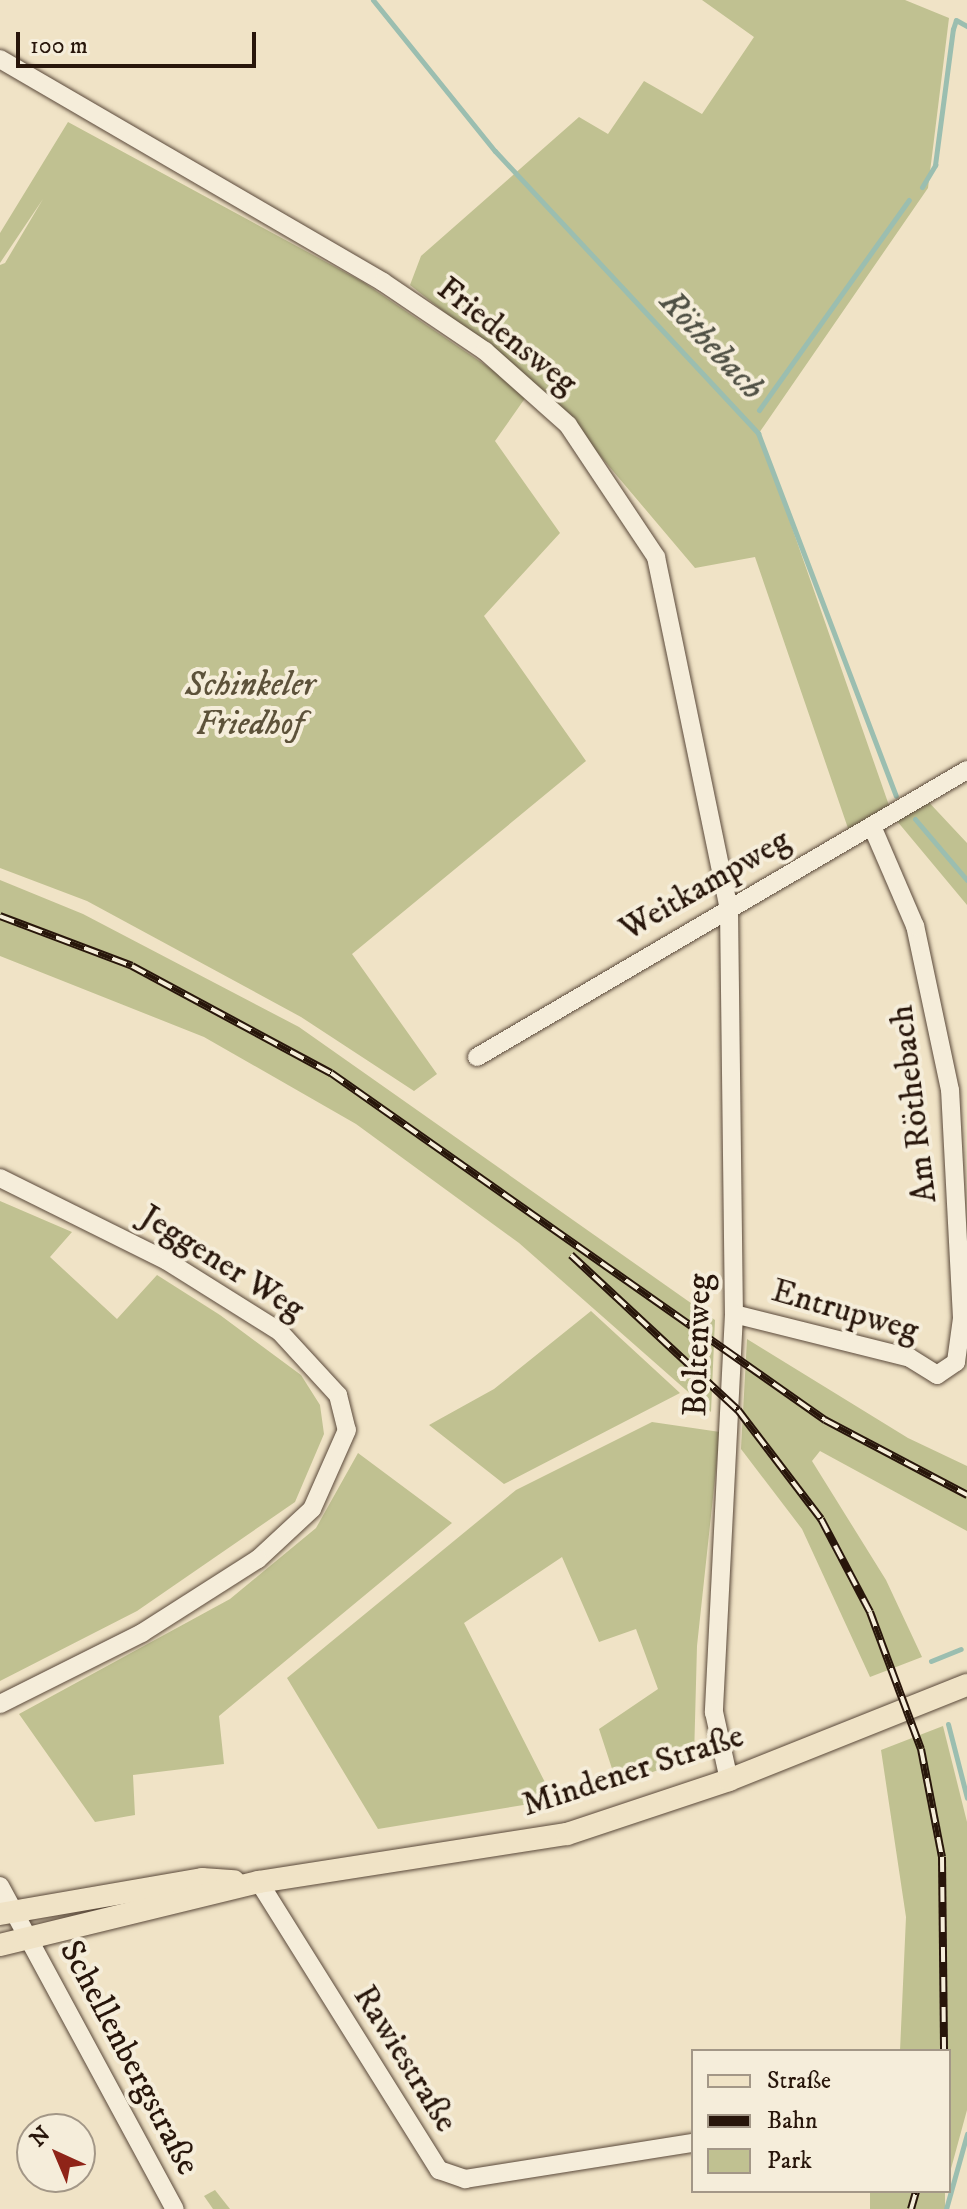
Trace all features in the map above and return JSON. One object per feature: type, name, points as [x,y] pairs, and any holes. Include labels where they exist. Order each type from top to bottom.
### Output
[{"type":"main road","name":"Mindener Straße","points":[[0,1945],[259,1882],[567,1834],[729,1780],[967,1685]]},
{"type":"main road","name":"Mindener Straße","points":[[7,1913],[202,1879],[259,1882]]},
{"type":"street","name":"Friedensweg","points":[[0,59],[383,282],[485,351],[568,425],[663,575],[729,909]]},
{"type":"street","name":"Weitkampweg","points":[[477,1057],[967,770]]},
{"type":"street","name":"Am Röthebach","points":[[872,826],[915,926],[950,1090],[962,1318],[956,1362],[937,1375]]},
{"type":"street","name":"Boltenweg","points":[[729,909],[734,1314],[714,1712],[729,1780]]},
{"type":"street","name":"Jeggener Weg","points":[[0,1178],[74,1211],[264,1321],[313,1362],[338,1395],[347,1430],[312,1509],[258,1559],[142,1633],[0,1704]]},
{"type":"street","name":"Entrupweg","points":[[734,1314],[910,1358],[937,1375]]},
{"type":"street","name":"Rawiestraße","points":[[259,1882],[439,2170],[465,2179],[691,2143]]},
{"type":"street","name":"Schellenbergstraße","points":[[0,1886],[7,1913],[27,1936],[175,2209]]},
{"type":"green space","points":[[702,0],[905,0],[949,18],[928,188],[759,433],[892,814],[923,796],[967,843],[967,905],[892,815],[851,837],[755,557],[695,568],[547,393],[410,285],[421,256],[579,117],[608,134],[644,81],[702,114],[754,37]]},
{"type":"green space","name":"Schinkeler Friedhof","points":[[68,122],[363,282],[528,394],[495,441],[560,533],[484,616],[586,761],[352,954],[437,1074],[414,1091],[301,1017],[87,901],[0,868],[0,265],[5,263],[43,199],[0,263],[0,233]]},
{"type":"green space","points":[[0,880],[83,914],[299,1027],[715,1320],[711,1412],[519,1243],[356,1124],[204,1037],[0,956]]},
{"type":"green space","points":[[0,1201],[72,1232],[50,1257],[117,1319],[157,1275],[220,1315],[301,1375],[320,1405],[324,1434],[295,1502],[137,1611],[0,1681]]},
{"type":"green space","points":[[591,1311],[680,1393],[504,1484],[429,1425],[494,1389]]},
{"type":"green space","points":[[747,1339],[908,1438],[967,1466],[967,1531],[820,1451],[812,1461],[886,1580],[922,1657],[870,1677],[802,1529],[741,1449]]},
{"type":"green space","points":[[652,1422],[720,1432],[697,1646],[694,1758],[617,1784],[599,1729],[658,1689],[636,1629],[599,1642],[562,1557],[464,1623],[554,1800],[378,1829],[287,1678],[516,1490]]},
{"type":"green space","points":[[358,1453],[452,1523],[219,1716],[224,1764],[133,1775],[135,1815],[95,1822],[19,1714],[230,1599],[316,1528]]},
{"type":"green space","points":[[943,1726],[967,1822],[967,2110],[951,2169],[951,2049],[900,2049],[906,1917],[881,1750]]},
{"type":"green space","points":[[215,2190],[230,2209],[213,2209],[204,2196]]},
{"type":"green space","points":[[870,2193],[945,2193],[945,2209],[870,2209]]},
{"type":"waterway","name":"Röthebach","points":[[373,0],[495,151],[758,433],[896,796]]},
{"type":"waterway","points":[[922,187],[935,165],[953,29],[956,20],[967,26]]},
{"type":"waterway","points":[[759,410],[909,200]]},
{"type":"waterway","name":"Röthebach","points":[[915,819],[967,880]]},
{"type":"waterway","name":"Röthebach","points":[[931,1661],[961,1649]]},
{"type":"waterway","name":"Röthebach","points":[[948,1724],[967,1798]]},
{"type":"waterway","name":"Röthebach","points":[[951,2191],[967,2134]]},
{"type":"waterway","name":"Röthebach","points":[[946,2209],[950,2193]]},
{"type":"railway","points":[[0,916],[132,966],[331,1073],[825,1420],[967,1495]]},
{"type":"railway","points":[[571,1255],[738,1410],[821,1519],[870,1612],[921,1749],[942,1857],[944,2049]]},
{"type":"railway","points":[[911,2209],[915,2193]]}]
